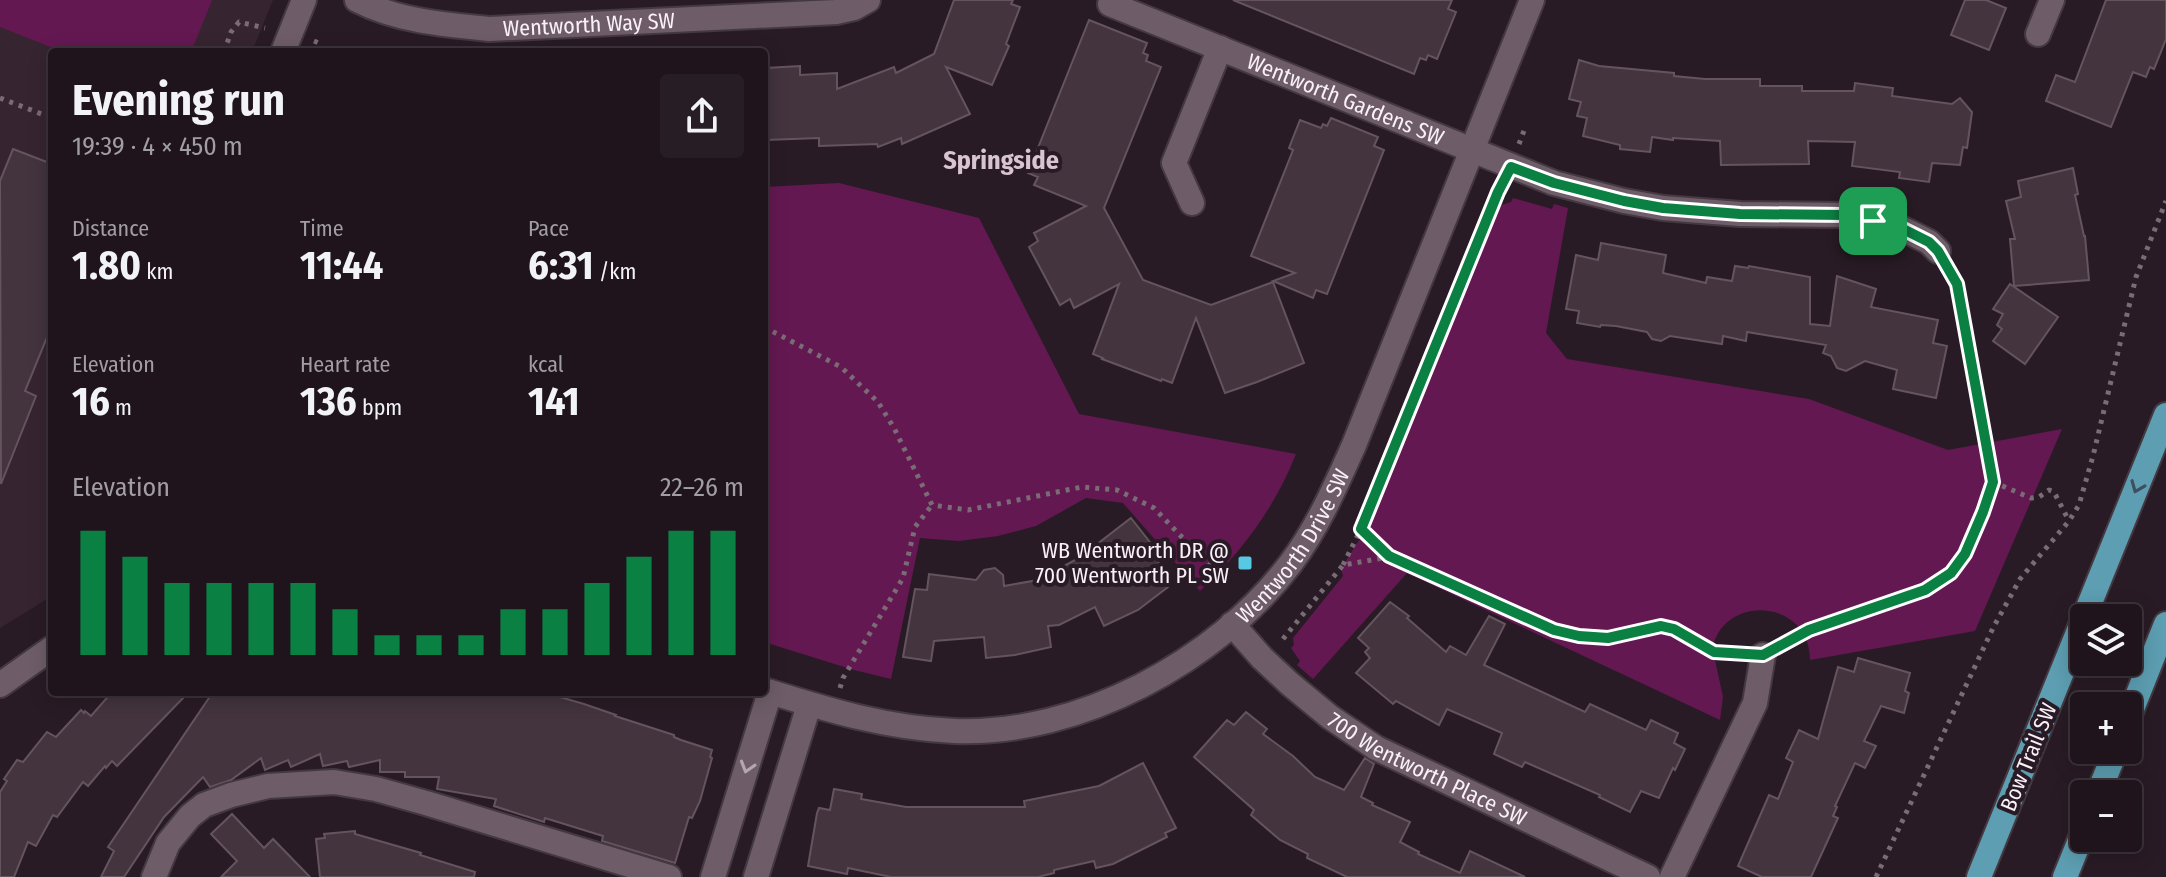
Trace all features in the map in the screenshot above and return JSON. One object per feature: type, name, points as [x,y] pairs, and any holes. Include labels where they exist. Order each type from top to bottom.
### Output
[{"type":"main road","name":"Bow Trail SW","points":[[1979,877],[2166,415]]},
{"type":"main road","points":[[2139,692],[2166,624]]},
{"type":"main road","points":[[2065,877],[2075,852]]},
{"type":"street","points":[[285,48],[304,0]]},
{"type":"street","name":"Wentworth Way SW","points":[[357,0],[434,23],[490,29],[836,12],[854,8],[868,0]]},
{"type":"street","name":"Wentworth Drive SW","points":[[768,691],[833,712],[927,729],[984,731],[1030,724],[1106,703],[1157,678],[1207,645],[1251,607],[1291,563],[1334,489],[1532,0]]},
{"type":"street","points":[[2038,34],[2052,0]]},
{"type":"street","name":"Wentworth Gardens SW","points":[[1110,4],[1511,167],[1568,186],[1663,208],[1740,214],[1846,215],[1903,229],[1929,242],[1938,251]]},
{"type":"street","name":"Wentworth Gardens SW","points":[[1192,203],[1174,163],[1220,48]]},
{"type":"street","name":"700 Wentworth Place SW","points":[[1232,624],[1290,684],[1330,717],[1376,748],[1648,877]]},
{"type":"street","points":[[0,685],[48,651]]},
{"type":"street","points":[[1672,877],[1755,703],[1763,655]]},
{"type":"street","points":[[713,877],[766,696]]},
{"type":"street","points":[[756,877],[809,705]]},
{"type":"street","points":[[154,877],[168,843],[190,816],[204,805],[268,786],[334,782],[414,799],[669,877]]},
{"type":"path","points":[[225,48],[231,32],[239,22],[262,27]]},
{"type":"path","points":[[319,43],[320,48]]},
{"type":"path","points":[[0,98],[48,116]]},
{"type":"path","points":[[1283,639],[1343,565],[1361,529],[1525,128]]},
{"type":"path","points":[[1876,877],[1993,628],[2020,579],[2079,505],[2136,277],[2166,201]]},
{"type":"path","points":[[1361,529],[1389,556],[1554,630],[1608,638],[1661,626],[1674,629],[1714,652],[1763,655],[1809,630],[1925,590],[1951,573],[1965,554],[1993,482],[1957,284],[1938,251]]},
{"type":"path","points":[[768,329],[841,367],[878,402],[932,505]]},
{"type":"path","points":[[1993,482],[2036,499],[2049,490],[2054,492],[2069,521]]},
{"type":"path","points":[[932,505],[968,510],[1082,487],[1117,490],[1154,508],[1225,582]]},
{"type":"path","points":[[833,712],[843,678],[903,578],[915,527],[932,505]]},
{"type":"path","points":[[1343,565],[1389,556]]},
{"type":"shaded area","points":[[0,0],[273,0],[254,48],[48,48],[48,598],[0,628]]},
{"type":"shaded area","points":[[0,0],[212,0],[193,48],[53,48],[0,27]]},
{"type":"shaded area","points":[[839,183],[979,218],[1079,414],[1296,454],[1288,474],[1256,528],[1230,561],[1200,591],[1123,503],[1086,498],[1036,526],[998,536],[959,541],[920,538],[891,679],[768,643],[768,187]]},
{"type":"shaded area","points":[[1513,198],[1552,209],[1554,204],[1568,208],[1546,333],[1567,359],[1809,399],[1948,450],[2062,429],[1975,631],[1810,660],[1806,639],[1795,623],[1779,614],[1762,610],[1744,613],[1728,622],[1716,637],[1711,659],[1715,660],[1723,697],[1720,720],[1407,573],[1313,679],[1297,665],[1300,661],[1291,648],[1293,638],[1343,576],[1341,569],[1383,491],[1498,206],[1511,202]]},
{"type":"building","points":[[954,0],[1013,0],[1011,4],[1020,7],[1006,44],[1009,46],[992,85],[946,67],[970,114],[902,144],[901,138],[878,147],[877,144],[819,146],[819,138],[768,140],[768,68],[800,66],[800,75],[837,73],[837,89],[894,67],[896,73],[934,54]]},
{"type":"building","points":[[1233,0],[1452,0],[1448,9],[1456,12],[1437,59],[1428,55],[1426,60],[1420,58],[1414,74]]},
{"type":"building","points":[[1965,0],[1986,0],[2006,8],[1989,50],[1951,35]]},
{"type":"building","points":[[2106,0],[2166,0],[2166,39],[2154,69],[2150,67],[2146,77],[2133,72],[2111,127],[2046,101],[2056,75],[2075,82]]},
{"type":"building","points":[[1089,20],[1147,43],[1143,53],[1148,55],[1146,61],[1161,67],[1104,208],[1143,280],[1211,305],[1273,282],[1304,363],[1225,393],[1196,318],[1172,383],[1161,381],[1093,354],[1119,284],[1074,308],[1070,299],[1060,305],[1029,247],[1038,241],[1034,233],[1086,206],[1034,185],[1038,177],[1028,173]]},
{"type":"building","points":[[1579,60],[1599,66],[1674,73],[1674,76],[1760,79],[1760,86],[1802,86],[1802,91],[1854,91],[1855,83],[1893,88],[1892,96],[1952,104],[1960,98],[1972,112],[1967,148],[1963,147],[1960,165],[1932,163],[1929,182],[1899,178],[1900,172],[1852,166],[1855,142],[1808,141],[1809,164],[1721,165],[1720,141],[1652,137],[1650,152],[1620,149],[1620,145],[1583,136],[1587,118],[1577,116],[1581,102],[1569,99]]},
{"type":"building","points":[[1331,118],[1378,137],[1374,146],[1384,150],[1327,294],[1316,290],[1313,298],[1273,281],[1295,273],[1251,256],[1293,150],[1289,148],[1300,120],[1321,128],[1323,124],[1327,126]]},
{"type":"building","points":[[13,149],[48,162],[48,335],[25,391],[36,396],[1,484],[0,181]]},
{"type":"building","points":[[2073,168],[2089,280],[2014,286],[2010,239],[2015,239],[2006,201],[2021,197],[2018,181]]},
{"type":"building","points":[[1601,243],[1666,255],[1663,273],[1706,283],[1707,277],[1732,281],[1735,266],[1810,277],[1810,324],[1830,326],[1837,276],[1876,289],[1871,307],[1938,320],[1933,343],[1947,346],[1936,398],[1893,389],[1897,370],[1865,361],[1846,371],[1837,368],[1831,356],[1823,353],[1826,345],[1747,332],[1746,341],[1723,336],[1722,344],[1670,336],[1661,341],[1652,339],[1647,332],[1577,323],[1579,311],[1566,309],[1576,255],[1598,260]]},
{"type":"building","points":[[2010,284],[2058,317],[2025,364],[1993,341],[2002,329],[1997,325],[2003,314],[1993,309]]},
{"type":"building","points":[[1131,518],[1160,555],[1157,572],[1168,587],[1138,610],[1104,626],[1095,607],[1059,625],[1048,626],[1051,647],[1015,655],[986,658],[984,637],[934,641],[931,661],[903,657],[915,589],[927,590],[929,574],[976,580],[984,570],[995,568],[1003,575],[1004,586],[1038,580],[1079,558]]},
{"type":"building","points":[[1390,602],[1446,652],[1450,646],[1466,655],[1489,616],[1505,624],[1484,665],[1585,712],[1590,704],[1646,730],[1651,720],[1678,733],[1674,743],[1685,749],[1659,798],[1641,791],[1630,812],[1600,795],[1525,762],[1522,767],[1494,754],[1502,733],[1447,709],[1439,725],[1396,701],[1393,704],[1356,673],[1370,658],[1365,652],[1369,648],[1358,638]]},
{"type":"building","points":[[1858,658],[1910,673],[1905,691],[1909,693],[1904,713],[1881,706],[1864,741],[1876,746],[1865,768],[1855,763],[1835,806],[1833,816],[1838,818],[1811,877],[1762,877],[1738,866],[1769,795],[1778,799],[1793,762],[1786,758],[1799,730],[1818,739],[1838,667],[1854,672]]},
{"type":"building","points":[[108,696],[185,696],[117,766],[112,761],[88,786],[83,782],[57,817],[53,815],[36,846],[28,842],[14,877],[0,877],[0,792],[7,781],[4,779],[17,760],[23,762],[47,732],[56,737],[81,710],[91,716]]},
{"type":"building","points":[[210,696],[557,696],[712,750],[700,801],[692,818],[689,817],[675,863],[602,841],[603,836],[494,806],[496,799],[437,789],[439,777],[405,777],[405,772],[380,772],[380,760],[349,767],[347,761],[323,766],[320,754],[291,767],[288,760],[265,770],[261,758],[231,780],[210,787],[203,777],[164,817],[124,877],[101,877],[114,851],[108,847]]},
{"type":"building","points":[[1246,712],[1267,729],[1263,734],[1315,777],[1344,790],[1365,758],[1374,764],[1361,797],[1410,822],[1400,842],[1418,854],[1460,873],[1470,851],[1525,877],[1347,877],[1307,858],[1308,854],[1280,840],[1251,815],[1254,810],[1194,757],[1227,720],[1234,725]]},
{"type":"building","points":[[1143,763],[1176,828],[1165,833],[1167,837],[1113,864],[1096,868],[1094,861],[1038,877],[891,877],[848,868],[847,874],[808,866],[817,813],[819,808],[830,810],[834,789],[862,794],[861,799],[906,807],[1025,807],[1024,801],[1099,786]]},
{"type":"building","points":[[232,814],[264,848],[273,839],[310,877],[221,877],[237,861],[211,834]]},
{"type":"building","points":[[355,831],[355,834],[475,872],[474,877],[320,877],[316,839],[325,838],[324,834]]},
{"type":"place","name":"WB Wentworth DR @ 700 Wentworth PL SW","points":[[1245,563]]},
{"type":"district","name":"Springside","points":[[1001,160]]},
{"type":"route","points":[[1511,167],[1554,183],[1663,208],[1740,214],[1846,215],[1873,221],[1903,229],[1929,242],[1938,251],[1957,284],[1993,482],[1965,554],[1951,573],[1925,590],[1809,630],[1763,655],[1714,652],[1674,629],[1661,626],[1608,638],[1554,630],[1389,556],[1361,529],[1498,192],[1511,167]]}]
